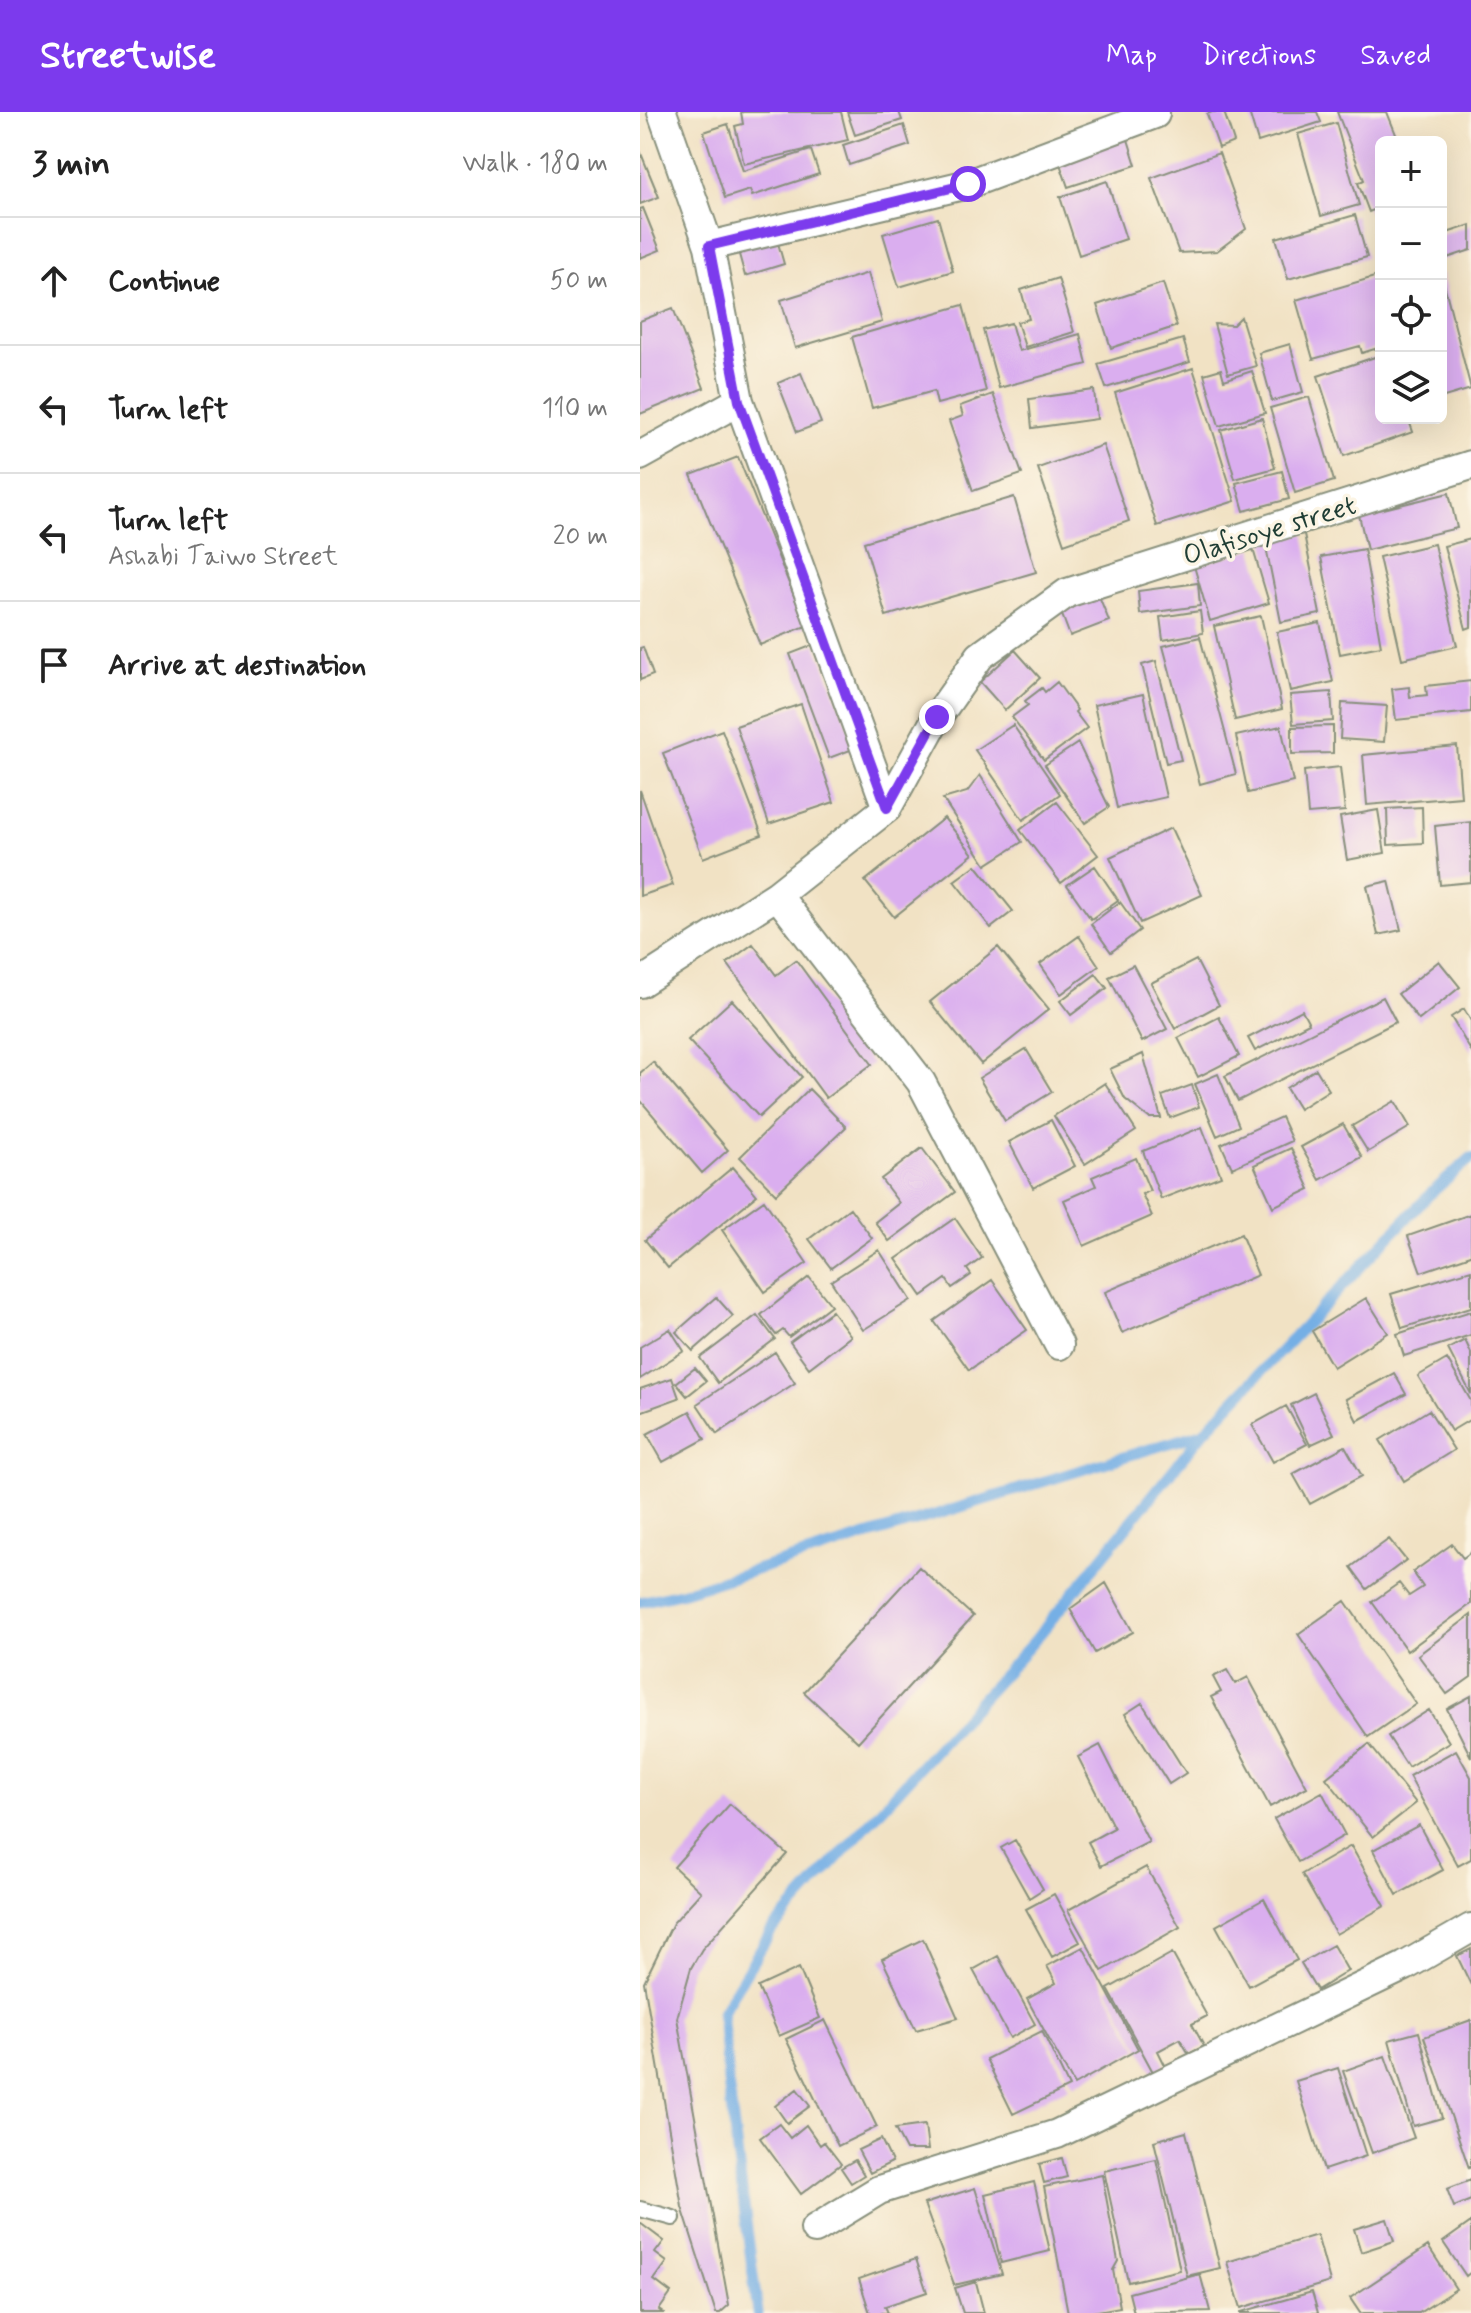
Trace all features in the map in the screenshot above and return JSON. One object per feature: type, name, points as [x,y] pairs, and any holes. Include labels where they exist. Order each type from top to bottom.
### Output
[{"type":"street","points":[[640,983],[777,895],[887,808],[739,401],[709,246],[662,112]]},
{"type":"street","points":[[709,246],[968,184],[1158,113]]},
{"type":"street","points":[[640,456],[739,401]]},
{"type":"street","name":"Olafisoye street","points":[[887,808],[937,717],[980,656],[1067,593],[1470,472]]},
{"type":"street","points":[[777,895],[921,1082],[1059,1345]]},
{"type":"street","points":[[815,2229],[879,2190],[1057,2134],[1405,1966],[1471,1928]]},
{"type":"lane","points":[[640,2209],[673,2218]]},
{"type":"building","points":[[741,112],[841,112],[848,140],[744,164],[735,126],[743,124]]},
{"type":"building","points":[[847,112],[899,112],[902,120],[855,135]]},
{"type":"building","points":[[1224,112],[1234,142],[1219,148],[1207,114]]},
{"type":"building","points":[[1249,112],[1317,112],[1321,122],[1258,142]]},
{"type":"building","points":[[1337,112],[1387,112],[1397,136],[1375,136],[1375,210],[1369,212],[1358,183],[1364,180]]},
{"type":"building","points":[[1336,123],[1359,205],[1321,216],[1298,134]]},
{"type":"building","points":[[728,124],[743,171],[811,150],[819,174],[752,196],[750,190],[725,198],[704,132]]},
{"type":"building","points":[[904,125],[910,145],[849,165],[843,145]]},
{"type":"building","points":[[1126,133],[1136,165],[1068,187],[1057,155]]},
{"type":"building","points":[[640,151],[659,197],[640,204]]},
{"type":"building","points":[[1219,153],[1246,229],[1217,251],[1179,253],[1151,178]]},
{"type":"building","points":[[1107,181],[1126,239],[1079,255],[1060,197]]},
{"type":"building","points":[[643,208],[660,250],[640,258],[640,209]]},
{"type":"building","points":[[1355,215],[1367,257],[1288,279],[1276,238]]},
{"type":"building","points":[[938,218],[953,271],[899,287],[883,234]]},
{"type":"building","points":[[1471,225],[1471,250],[1447,258],[1447,233]]},
{"type":"building","points":[[776,236],[784,264],[745,276],[737,247]]},
{"type":"building","points":[[868,273],[882,322],[795,348],[781,300]]},
{"type":"building","points":[[1375,277],[1375,349],[1362,353],[1360,346],[1313,359],[1296,300]]},
{"type":"building","points":[[1058,278],[1074,332],[1025,347],[1017,322],[1029,319],[1021,290]]},
{"type":"building","points":[[1163,283],[1177,326],[1111,348],[1097,305]]},
{"type":"building","points":[[1447,295],[1471,389],[1447,396]]},
{"type":"building","points":[[963,305],[986,391],[937,404],[934,391],[872,408],[852,337]]},
{"type":"building","points":[[673,308],[704,388],[640,414],[640,321]]},
{"type":"building","points":[[1241,317],[1256,366],[1228,374],[1214,324],[1233,325]]},
{"type":"building","points":[[1011,323],[1019,351],[1080,334],[1087,364],[999,388],[983,330]]},
{"type":"building","points":[[1183,339],[1190,362],[1106,388],[1098,364]]},
{"type":"building","points":[[1290,344],[1303,392],[1272,401],[1259,353]]},
{"type":"building","points":[[1375,357],[1375,424],[1410,424],[1413,432],[1344,456],[1318,376]]},
{"type":"building","points":[[1193,368],[1235,501],[1157,526],[1115,393]]},
{"type":"building","points":[[1221,369],[1224,380],[1252,371],[1265,413],[1219,426],[1204,374]]},
{"type":"building","points":[[801,373],[821,423],[797,432],[778,383]]},
{"type":"building","points":[[1094,390],[1097,419],[1032,428],[1029,399]]},
{"type":"building","points":[[993,394],[1022,474],[973,491],[949,421],[963,416],[960,406]]},
{"type":"building","points":[[1309,397],[1334,481],[1295,493],[1270,408]]},
{"type":"building","points":[[1262,418],[1275,468],[1235,479],[1221,430]]},
{"type":"building","points":[[1103,445],[1129,521],[1064,544],[1038,468]]},
{"type":"building","points":[[738,457],[806,626],[760,645],[691,475]]},
{"type":"building","points":[[1282,471],[1289,499],[1244,511],[1236,483]]},
{"type":"building","points":[[1449,493],[1457,528],[1367,550],[1359,515]]},
{"type":"building","points":[[1014,497],[1036,572],[886,616],[864,542]]},
{"type":"building","points":[[1304,534],[1320,614],[1281,622],[1265,542]]},
{"type":"building","points":[[1471,539],[1471,627],[1466,629],[1444,546]]},
{"type":"building","points":[[1434,544],[1457,646],[1402,659],[1379,557]]},
{"type":"building","points":[[1253,549],[1269,603],[1210,621],[1194,566]]},
{"type":"building","points":[[1364,549],[1381,646],[1340,654],[1321,557]]},
{"type":"building","points":[[1198,583],[1200,606],[1140,614],[1138,591]]},
{"type":"building","points":[[1099,596],[1109,621],[1070,636],[1061,612]]},
{"type":"building","points":[[1200,611],[1203,633],[1163,640],[1160,617]]},
{"type":"building","points":[[1261,616],[1282,709],[1235,720],[1214,626]]},
{"type":"building","points":[[1320,623],[1333,682],[1290,691],[1277,632]]},
{"type":"building","points":[[1200,637],[1236,774],[1200,784],[1163,646]]},
{"type":"building","points":[[816,644],[856,748],[829,758],[790,654]]},
{"type":"building","points":[[643,647],[653,675],[640,680],[640,648]]},
{"type":"building","points":[[1015,650],[1040,678],[1005,710],[980,682]]},
{"type":"building","points":[[1156,661],[1181,760],[1166,763],[1142,665]]},
{"type":"building","points":[[1471,681],[1471,712],[1396,720],[1392,689],[1409,687],[1410,697],[1427,695],[1426,686]]},
{"type":"building","points":[[1057,682],[1087,728],[1044,760],[1012,717],[1028,705],[1025,701],[1042,688],[1045,692]]},
{"type":"building","points":[[1331,692],[1333,721],[1293,724],[1290,695]]},
{"type":"building","points":[[1143,694],[1166,797],[1117,808],[1094,705]]},
{"type":"building","points":[[1342,703],[1387,706],[1384,742],[1340,739]]},
{"type":"building","points":[[801,704],[834,802],[769,824],[736,726]]},
{"type":"building","points":[[1013,725],[1060,794],[1023,820],[975,750]]},
{"type":"building","points":[[1281,726],[1293,782],[1248,793],[1236,736]]},
{"type":"building","points":[[1333,726],[1333,753],[1292,754],[1292,727]]},
{"type":"building","points":[[722,730],[762,835],[703,858],[663,753]]},
{"type":"building","points":[[1078,743],[1109,807],[1085,823],[1045,765]]},
{"type":"building","points":[[1457,746],[1461,797],[1367,805],[1363,755]]},
{"type":"building","points":[[1340,767],[1345,811],[1308,814],[1304,771]]},
{"type":"building","points":[[980,775],[1022,842],[986,865],[943,799],[967,792]]},
{"type":"building","points":[[640,790],[673,885],[640,896]]},
{"type":"building","points":[[1057,802],[1098,855],[1061,883],[1020,830]]},
{"type":"building","points":[[1422,807],[1423,843],[1388,845],[1387,809]]},
{"type":"building","points":[[1378,810],[1385,853],[1347,860],[1340,817]]},
{"type":"building","points":[[944,818],[973,854],[894,917],[865,881]]},
{"type":"building","points":[[1471,822],[1471,882],[1440,885],[1435,826]]},
{"type":"building","points":[[1171,828],[1202,895],[1140,923],[1110,857]]},
{"type":"building","points":[[976,865],[1013,911],[991,928],[954,881]]},
{"type":"building","points":[[1095,866],[1118,900],[1091,919],[1067,885]]},
{"type":"building","points":[[1389,881],[1401,930],[1378,935],[1367,886]]},
{"type":"building","points":[[1120,902],[1140,930],[1111,952],[1091,924]]},
{"type":"building","points":[[1079,936],[1099,966],[1061,994],[1040,964]]},
{"type":"building","points":[[753,944],[776,975],[796,960],[872,1064],[826,1098],[727,963]]},
{"type":"building","points":[[998,947],[1049,1009],[981,1064],[930,1002]]},
{"type":"building","points":[[1196,960],[1219,1005],[1175,1029],[1151,983]]},
{"type":"building","points":[[1439,961],[1460,987],[1419,1020],[1398,994]]},
{"type":"building","points":[[1133,965],[1167,1029],[1142,1042],[1109,977]]},
{"type":"building","points":[[1096,974],[1107,988],[1071,1015],[1060,1001]]},
{"type":"building","points":[[1383,997],[1396,1022],[1238,1101],[1225,1076]]},
{"type":"building","points":[[732,1000],[802,1077],[759,1117],[688,1040]]},
{"type":"building","points":[[1464,1009],[1471,1021],[1471,1051],[1451,1017]]},
{"type":"building","points":[[1302,1010],[1309,1023],[1255,1051],[1248,1038]]},
{"type":"building","points":[[1219,1017],[1239,1056],[1198,1077],[1178,1038]]},
{"type":"building","points":[[1026,1049],[1052,1092],[1005,1121],[979,1078]]},
{"type":"building","points":[[1143,1054],[1161,1118],[1149,1118],[1125,1099],[1110,1069]]},
{"type":"building","points":[[653,1062],[728,1150],[702,1173],[640,1100],[640,1073]]},
{"type":"building","points":[[1316,1069],[1329,1090],[1299,1109],[1286,1088]]},
{"type":"building","points":[[1218,1074],[1239,1126],[1217,1136],[1195,1084]]},
{"type":"building","points":[[1105,1083],[1136,1131],[1085,1164],[1054,1116]]},
{"type":"building","points":[[1192,1085],[1199,1107],[1170,1118],[1162,1096]]},
{"type":"building","points":[[809,1089],[846,1127],[776,1194],[740,1157]]},
{"type":"building","points":[[1395,1101],[1410,1127],[1368,1152],[1352,1126]]},
{"type":"building","points":[[1281,1117],[1292,1141],[1232,1168],[1221,1144]]},
{"type":"building","points":[[1051,1120],[1075,1166],[1033,1188],[1009,1142]]},
{"type":"building","points":[[1343,1124],[1362,1157],[1320,1180],[1301,1147]]},
{"type":"building","points":[[1202,1127],[1221,1176],[1161,1199],[1143,1151]]},
{"type":"building","points":[[922,1148],[955,1192],[889,1241],[875,1222],[899,1203],[881,1179]]},
{"type":"building","points":[[1291,1148],[1310,1189],[1273,1207],[1254,1165]]},
{"type":"building","points":[[1136,1158],[1150,1191],[1142,1194],[1152,1216],[1084,1246],[1064,1200],[1096,1186],[1092,1177]]},
{"type":"building","points":[[733,1167],[757,1195],[668,1268],[645,1240]]},
{"type":"building","points":[[764,1200],[807,1263],[765,1292],[722,1230]]},
{"type":"building","points":[[850,1208],[872,1238],[831,1268],[809,1239]]},
{"type":"building","points":[[1471,1214],[1471,1255],[1421,1272],[1408,1236]]},
{"type":"building","points":[[955,1218],[982,1258],[967,1269],[971,1275],[952,1288],[946,1279],[922,1296],[896,1259]]},
{"type":"building","points":[[1241,1234],[1258,1275],[1122,1333],[1105,1292]]},
{"type":"building","points":[[879,1250],[911,1300],[863,1330],[831,1281]]},
{"type":"building","points":[[1471,1270],[1471,1307],[1402,1328],[1391,1294]]},
{"type":"building","points":[[809,1277],[831,1305],[789,1337],[783,1330],[776,1335],[761,1315]]},
{"type":"building","points":[[992,1280],[1027,1330],[969,1370],[934,1321]]},
{"type":"building","points":[[716,1297],[733,1316],[693,1351],[676,1332]]},
{"type":"building","points":[[1366,1298],[1388,1333],[1333,1367],[1312,1331]]},
{"type":"building","points":[[832,1311],[851,1336],[809,1368],[790,1342]]},
{"type":"building","points":[[1471,1311],[1471,1335],[1404,1356],[1397,1334]]},
{"type":"building","points":[[757,1315],[775,1339],[718,1383],[700,1358]]},
{"type":"building","points":[[670,1329],[684,1351],[640,1379],[640,1347]]},
{"type":"building","points":[[1465,1340],[1471,1353],[1471,1394],[1448,1349]]},
{"type":"building","points":[[775,1352],[795,1383],[717,1434],[697,1404]]},
{"type":"building","points":[[1447,1359],[1471,1401],[1471,1419],[1451,1431],[1418,1376]]},
{"type":"building","points":[[695,1368],[706,1381],[687,1396],[676,1383]]},
{"type":"building","points":[[1394,1373],[1406,1394],[1357,1421],[1346,1399]]},
{"type":"building","points":[[672,1378],[679,1398],[640,1412],[640,1389]]},
{"type":"building","points":[[1314,1393],[1334,1434],[1310,1445],[1291,1405]]},
{"type":"building","points":[[1286,1406],[1307,1444],[1273,1462],[1252,1425]]},
{"type":"building","points":[[1429,1410],[1454,1450],[1404,1481],[1380,1440]]},
{"type":"building","points":[[690,1411],[705,1439],[663,1462],[647,1434]]},
{"type":"building","points":[[1345,1446],[1362,1476],[1310,1504],[1293,1474]]},
{"type":"building","points":[[1389,1539],[1406,1560],[1367,1589],[1351,1567]]},
{"type":"building","points":[[1452,1544],[1463,1558],[1471,1552],[1471,1604],[1407,1651],[1372,1602],[1399,1583],[1409,1596],[1423,1587],[1413,1572]]},
{"type":"building","points":[[919,1567],[973,1616],[858,1742],[804,1692]]},
{"type":"building","points":[[1106,1583],[1133,1632],[1095,1653],[1070,1609]]},
{"type":"building","points":[[1345,1601],[1416,1704],[1368,1737],[1298,1634]]},
{"type":"building","points":[[1471,1615],[1471,1677],[1447,1694],[1418,1655]]},
{"type":"building","points":[[1227,1670],[1235,1684],[1248,1677],[1307,1787],[1270,1807],[1211,1697],[1221,1692],[1213,1677]]},
{"type":"building","points":[[1471,1696],[1471,1757],[1447,1709]]},
{"type":"building","points":[[1142,1703],[1186,1773],[1169,1784],[1125,1714]]},
{"type":"building","points":[[1429,1710],[1449,1742],[1408,1767],[1388,1736]]},
{"type":"building","points":[[1369,1744],[1416,1803],[1373,1837],[1326,1778]]},
{"type":"building","points":[[1100,1745],[1149,1842],[1101,1866],[1088,1842],[1114,1828],[1078,1757]]},
{"type":"building","points":[[1456,1750],[1471,1777],[1471,1859],[1458,1866],[1409,1776]]},
{"type":"building","points":[[1322,1792],[1345,1835],[1298,1862],[1274,1819]]},
{"type":"building","points":[[730,1804],[787,1854],[702,1949],[691,1968],[677,2018],[729,2305],[716,2313],[682,2207],[644,1982],[673,1923],[701,1892],[674,1867]]},
{"type":"building","points":[[1419,1825],[1443,1870],[1397,1895],[1373,1850]]},
{"type":"building","points":[[1015,1840],[1043,1889],[1029,1898],[1001,1848]]},
{"type":"building","points":[[1351,1846],[1385,1906],[1336,1934],[1302,1874]]},
{"type":"building","points":[[1146,1867],[1180,1927],[1102,1971],[1068,1910]]},
{"type":"building","points":[[1054,1894],[1080,1942],[1052,1957],[1026,1909]]},
{"type":"building","points":[[1264,1899],[1297,1960],[1249,1986],[1216,1926]]},
{"type":"building","points":[[923,1939],[958,2018],[916,2030],[882,1959]]},
{"type":"building","points":[[1333,1945],[1348,1971],[1317,1990],[1301,1963]]},
{"type":"building","points":[[1083,1947],[1138,2049],[1074,2085],[1027,1999],[1056,1983],[1047,1966]]},
{"type":"building","points":[[1471,1949],[1471,1985],[1457,1956]]},
{"type":"building","points":[[1172,1953],[1207,2016],[1192,2024],[1204,2046],[1189,2054],[1180,2039],[1158,2051],[1165,2065],[1153,2072],[1108,1989]]},
{"type":"building","points":[[998,1956],[1035,2024],[1010,2038],[973,1970]]},
{"type":"building","points":[[799,1968],[820,2018],[779,2036],[758,1987]]},
{"type":"building","points":[[825,2020],[877,2127],[838,2146],[786,2039]]},
{"type":"building","points":[[1471,2020],[1471,2167],[1469,2168],[1424,2037]]},
{"type":"building","points":[[1042,2031],[1069,2087],[1013,2114],[986,2059]]},
{"type":"building","points":[[1419,2032],[1442,2118],[1413,2126],[1389,2040]]},
{"type":"building","points":[[1385,2056],[1414,2138],[1372,2153],[1343,2071]]},
{"type":"building","points":[[1338,2068],[1366,2156],[1324,2170],[1296,2081]]},
{"type":"building","points":[[797,2089],[810,2106],[787,2123],[775,2106]]},
{"type":"building","points":[[779,2124],[790,2138],[806,2125],[820,2145],[824,2142],[841,2164],[801,2194],[760,2138]]},
{"type":"building","points":[[925,2125],[928,2150],[906,2150],[895,2129]]},
{"type":"building","points":[[1186,2132],[1220,2268],[1187,2276],[1154,2141]]},
{"type":"building","points":[[881,2139],[892,2162],[870,2173],[858,2150]]},
{"type":"building","points":[[1062,2158],[1067,2177],[1044,2183],[1039,2164]]},
{"type":"building","points":[[1156,2159],[1180,2270],[1128,2282],[1104,2171]]},
{"type":"building","points":[[855,2160],[864,2175],[851,2183],[841,2168]]},
{"type":"building","points":[[1102,2175],[1118,2261],[1113,2270],[1120,2307],[1068,2313],[1044,2187]]},
{"type":"building","points":[[1471,2180],[1471,2200],[1454,2207],[1447,2189]]},
{"type":"building","points":[[1034,2182],[1050,2251],[1001,2263],[985,2194]]},
{"type":"building","points":[[975,2188],[1002,2274],[954,2285],[924,2204]]},
{"type":"building","points":[[1387,2219],[1394,2241],[1361,2252],[1354,2229]]},
{"type":"building","points":[[1471,2222],[1471,2272],[1466,2276],[1443,2242]]},
{"type":"building","points":[[640,2223],[664,2241],[655,2253],[667,2262],[654,2280],[671,2293],[659,2310],[663,2313],[640,2313]]},
{"type":"building","points":[[1317,2235],[1330,2282],[1241,2308],[1227,2262]]},
{"type":"building","points":[[1428,2246],[1456,2289],[1419,2313],[1360,2313],[1350,2298]]},
{"type":"building","points":[[916,2259],[927,2292],[885,2306],[888,2313],[870,2313],[859,2279]]},
{"type":"building","points":[[1200,2274],[1210,2311],[1134,2313],[1129,2293]]},
{"type":"building","points":[[976,2282],[984,2313],[963,2313],[955,2288]]},
{"type":"building","points":[[1312,2292],[1318,2313],[1241,2313],[1241,2312]]},
{"type":"waterway","points":[[758,2313],[722,2012],[772,1930],[1035,1640],[1203,1433],[1429,1195],[1471,1158]]},
{"type":"waterway","points":[[640,1602],[684,1592],[1202,1433]]},
{"type":"route","points":[[937,717],[887,808],[739,401],[709,246],[968,184]]}]
